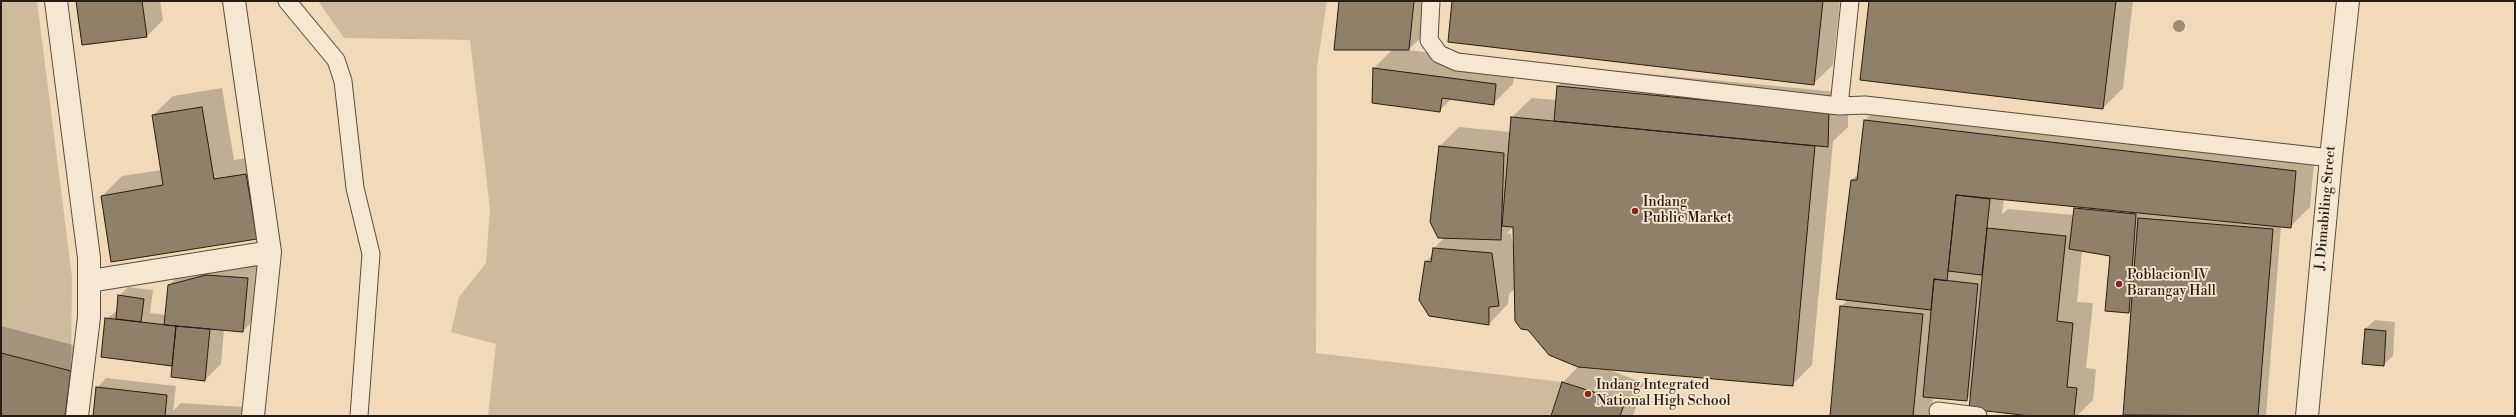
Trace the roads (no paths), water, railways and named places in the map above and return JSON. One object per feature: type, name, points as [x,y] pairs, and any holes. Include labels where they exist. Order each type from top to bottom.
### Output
[{"type":"street","points":[[56,1],[86,220],[90,281],[86,355],[77,416]]},
{"type":"street","points":[[234,1],[270,252],[253,416]]},
{"type":"street","name":"J. Dimabiling Street","points":[[2307,416],[2331,158],[2348,1]]},
{"type":"street","points":[[90,281],[270,252]]},
{"type":"lane","points":[[287,1],[336,60],[343,81],[355,188],[371,254],[359,416]]},
{"type":"lane","points":[[1431,1],[1429,40],[1439,54],[1457,62],[1839,106],[1865,105],[2331,158]]},
{"type":"lane","points":[[1839,106],[1850,1]]},
{"type":"lane","points":[[1938,411],[1978,416]]},
{"type":"place","name":"Indang Public Market","points":[[1635,211]]},
{"type":"place","name":"Poblacion IV Barangay Hall","points":[[2119,284]]},
{"type":"place","name":"Indang Integrated National High School","points":[[1588,394]]}]
